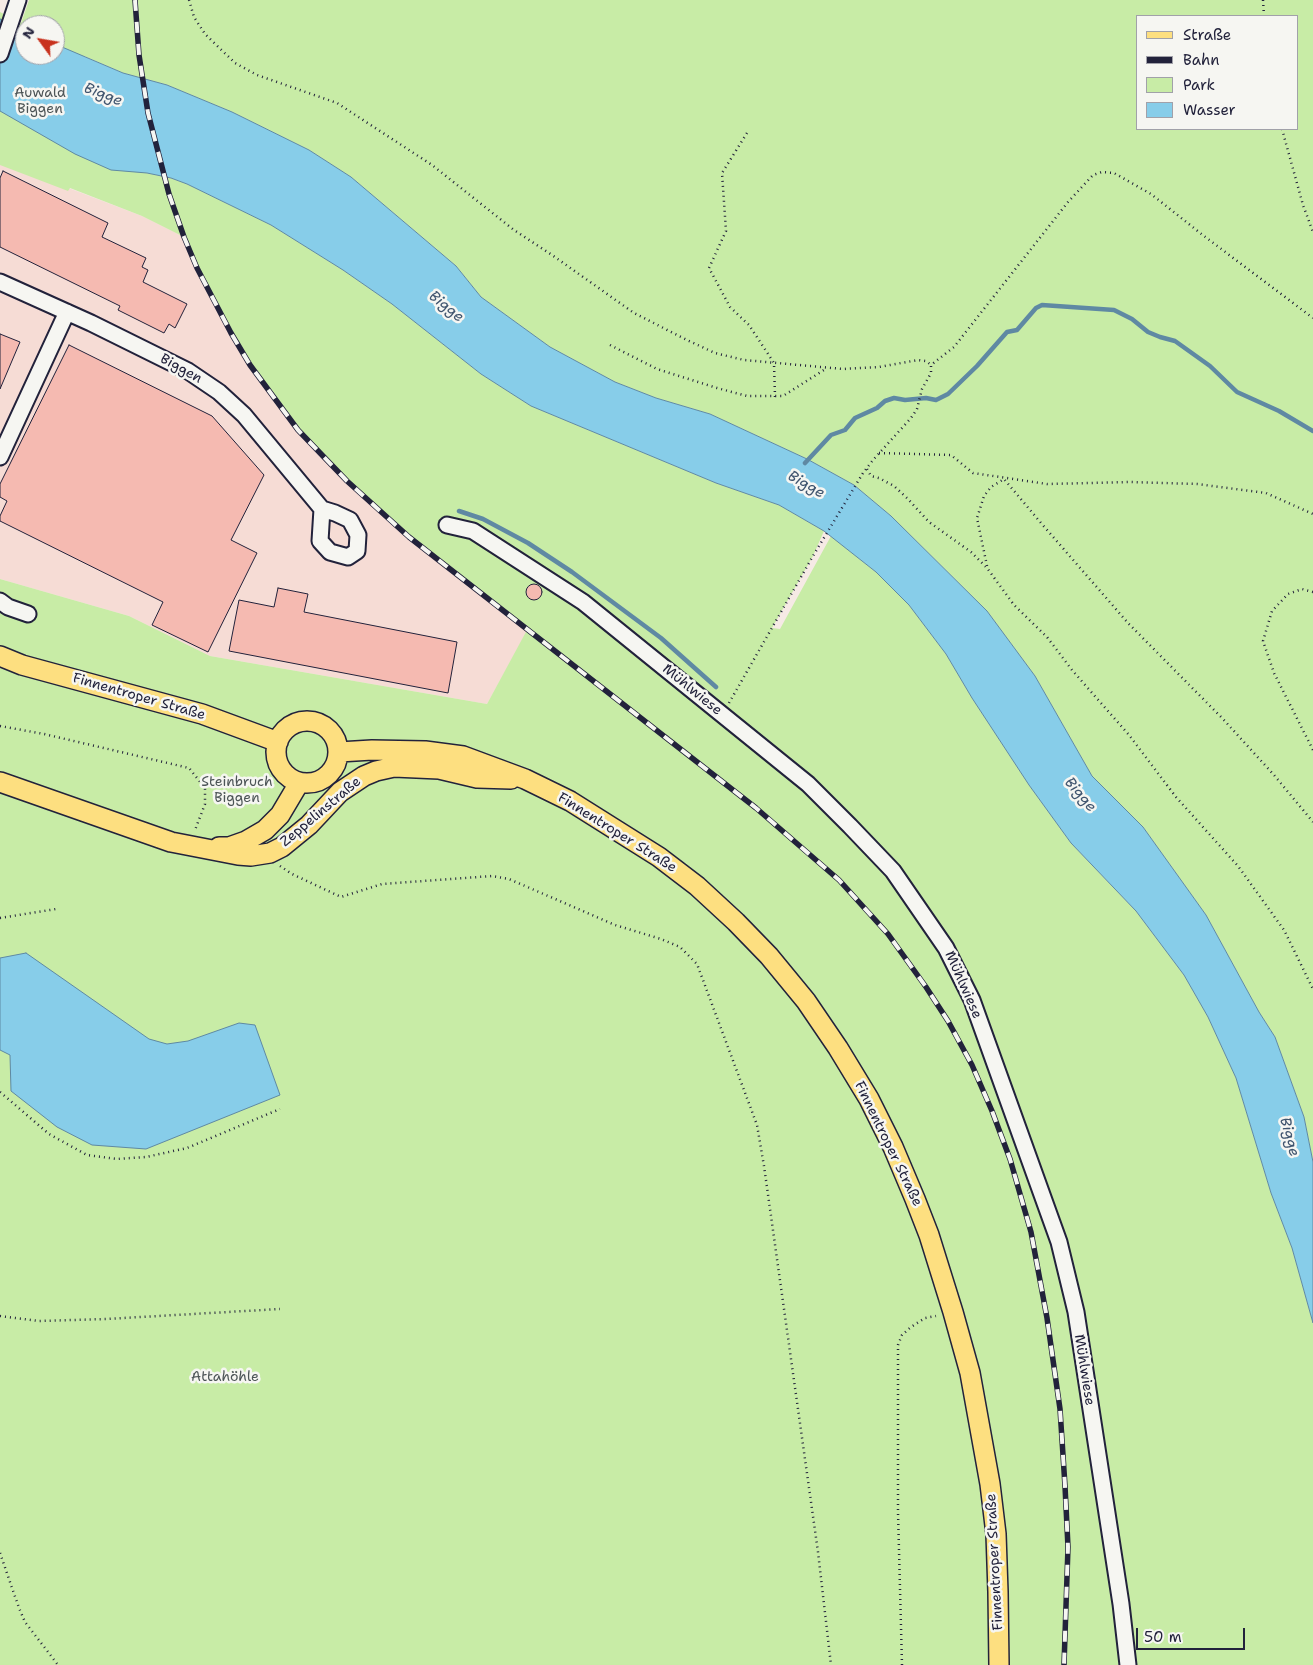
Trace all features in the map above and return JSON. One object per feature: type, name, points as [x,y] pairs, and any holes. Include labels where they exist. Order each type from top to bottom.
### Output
[{"type":"main road","name":"Finnentroper Straße","points":[[0,656],[22,665],[202,714],[278,742]]},
{"type":"main road","points":[[308,721],[324,726],[333,734],[337,742],[338,752],[338,760],[334,769],[327,777],[307,784],[290,779],[283,773],[277,760],[276,750],[278,742],[286,729],[293,724],[308,721]]},
{"type":"main road","name":"Finnentroper Straße","points":[[338,752],[372,750],[425,751],[463,756],[525,779],[570,801],[659,857],[697,886],[769,956],[806,1001],[838,1048],[869,1099],[892,1147],[916,1199],[953,1312],[970,1372],[990,1484],[996,1534],[998,1665]]},
{"type":"main road","name":"Zeppelinstraße","points":[[0,782],[171,842],[251,856],[270,853],[282,847],[296,837],[340,792],[352,783],[376,771],[394,767],[439,769],[477,778],[525,779]]},
{"type":"main road","name":"Zeppelinstraße","points":[[198,847],[229,847],[246,841],[265,830],[280,815],[299,783]]},
{"type":"street","points":[[0,54],[18,0]]},
{"type":"street","name":"Biggen","points":[[0,282],[67,312],[188,371],[219,392],[249,422],[322,509]]},
{"type":"street","points":[[0,457],[67,312]]},
{"type":"street","name":"Mühlwiese","points":[[447,525],[473,531],[583,602],[808,784],[893,871],[946,948],[972,1000],[1060,1242],[1076,1312],[1121,1604],[1128,1665]]},
{"type":"street","points":[[0,601],[8,607],[28,614]]},
{"type":"path","points":[[189,0],[194,17],[205,34],[235,63],[257,75],[336,103],[432,165],[514,230],[634,314],[715,353],[744,360],[828,368],[879,367],[918,360],[926,361],[931,365]]},
{"type":"path","points":[[1263,0],[1264,15]]},
{"type":"path","points":[[1282,130],[1303,205],[1313,232]]},
{"type":"path","points":[[748,133],[722,174],[726,231],[709,268],[730,307],[749,325],[774,363],[776,397]]},
{"type":"path","points":[[931,365],[954,347],[1068,202],[1093,176],[1102,172],[1114,173],[1124,177],[1151,194],[1313,318]]},
{"type":"path","points":[[610,345],[657,369],[747,396],[783,396],[828,368]]},
{"type":"path","points":[[722,714],[860,478],[868,466],[911,418],[922,389],[931,373],[931,365]]},
{"type":"path","points":[[879,454],[951,455],[974,473],[1047,484],[1130,482],[1197,484],[1266,493],[1313,514]]},
{"type":"path","points":[[868,466],[868,474],[894,486],[929,522],[971,552],[987,568],[1014,605],[1047,637],[1072,670],[1129,736],[1176,797],[1238,866],[1284,930],[1313,990]]},
{"type":"path","points":[[987,568],[977,518],[984,496],[991,488],[1004,479]]},
{"type":"path","points":[[1004,479],[1128,623],[1224,719],[1313,822]]},
{"type":"path","points":[[1313,592],[1302,590],[1288,594],[1272,611],[1263,641],[1274,673],[1313,750]]},
{"type":"path","points":[[0,726],[44,734],[189,768],[205,788],[205,804],[198,847]]},
{"type":"path","points":[[270,853],[280,867],[341,897],[382,884],[492,876],[509,879],[615,925],[680,947],[697,964],[757,1125],[818,1552],[831,1665]]},
{"type":"path","points":[[0,918],[56,909]]},
{"type":"path","points":[[0,1092],[49,1134],[87,1155],[117,1159],[146,1157],[187,1148],[280,1109]]},
{"type":"path","points":[[0,1316],[39,1321],[97,1320],[280,1309]]},
{"type":"path","points":[[902,1665],[898,1503],[898,1345],[902,1335],[910,1327],[925,1318],[953,1312]]},
{"type":"path","points":[[0,1553],[19,1608],[26,1622],[58,1665]]},
{"type":"shaded area","points":[[0,162],[142,216],[184,237],[197,268],[250,365],[276,401],[319,451],[347,481],[409,537],[528,630],[487,704],[210,656],[129,616],[0,579]]},
{"type":"green space","points":[[29,0],[1313,0],[1313,1162],[1304,1117],[1275,1037],[1259,1012],[1206,915],[1143,827],[1092,776],[1035,676],[987,611],[891,516],[854,485],[807,459],[710,414],[656,398],[615,382],[550,347],[481,297],[456,266],[351,177],[309,150],[232,112],[167,85],[123,73],[84,56],[147,173],[171,178],[187,184],[271,225],[343,270],[392,304],[481,374],[531,406],[716,483],[779,505],[824,531],[813,556],[772,628],[780,629],[831,536],[876,572],[909,605],[946,654],[972,698],[1029,785],[1071,843],[1136,911],[1184,975],[1208,1017],[1236,1078],[1271,1193],[1292,1248],[1313,1323],[1313,1665],[0,1665],[0,579],[129,616],[210,656],[487,704],[527,630],[409,537],[347,481],[319,451],[276,401],[250,365],[214,303],[184,237],[142,216],[70,188],[68,191],[0,165],[0,12],[15,20],[15,65],[65,65],[65,15],[24,15]]},
{"type":"water","name":"Bigge","points":[[0,19],[15,26],[15,65],[65,65],[65,48],[123,73],[167,85],[232,112],[309,150],[351,177],[456,266],[481,297],[550,347],[615,382],[656,398],[710,414],[807,459],[854,485],[891,516],[987,611],[1035,676],[1092,776],[1143,827],[1206,915],[1259,1012],[1275,1037],[1304,1117],[1313,1162],[1313,1323],[1292,1248],[1271,1193],[1236,1078],[1208,1017],[1184,975],[1136,911],[1071,843],[1029,785],[972,698],[946,654],[909,605],[876,572],[824,531],[779,505],[716,483],[531,406],[481,374],[392,304],[343,270],[271,225],[171,178],[147,173],[111,170],[75,154],[0,111]]},
{"type":"water","points":[[26,953],[149,1039],[167,1044],[188,1041],[239,1023],[255,1025],[280,1095],[146,1149],[92,1145],[57,1127],[11,1091],[10,1055],[0,1050],[0,958]]},
{"type":"building","points":[[3,171],[108,223],[102,237],[146,258],[142,267],[148,270],[143,282],[187,304],[175,328],[169,324],[164,333],[118,310],[120,306],[0,247],[0,178]]},
{"type":"building","points":[[0,334],[20,342],[0,389]]},
{"type":"building","points":[[69,345],[212,416],[264,475],[231,540],[257,553],[208,652],[152,625],[163,602],[0,521],[0,516],[7,501],[0,497],[0,484]]},
{"type":"building","points":[[531,584],[537,584],[542,589],[540,598],[531,600],[526,595],[526,589]]},
{"type":"building","points":[[278,588],[308,594],[304,612],[457,642],[448,693],[229,651],[239,600],[274,607]]},
{"type":"waterway","points":[[805,463],[831,435],[845,430],[855,418],[877,408],[885,401],[894,398],[905,400],[926,398],[936,400],[948,394],[977,366],[1007,332],[1017,330],[1036,308],[1042,305],[1114,310],[1132,319],[1148,332],[1175,341],[1210,366],[1237,392],[1279,411],[1313,431]]},
{"type":"waterway","points":[[459,511],[483,519],[528,543],[572,572],[661,638],[716,687]]},
{"type":"railway","points":[[135,0],[139,55],[148,113],[169,194],[184,237],[197,268],[231,333],[250,365],[298,430],[347,481],[409,537],[756,808],[839,880],[888,934],[948,1021],[972,1065],[1010,1159],[1031,1232],[1047,1318],[1060,1409],[1068,1547],[1064,1665]]},
{"type":"park label","name":"Auwald Biggen","points":[[40,102]]},
{"type":"park label","name":"Steinbruch Biggen","points":[[237,790]]},
{"type":"park label","name":"Attahöhle","points":[[225,1377]]}]
